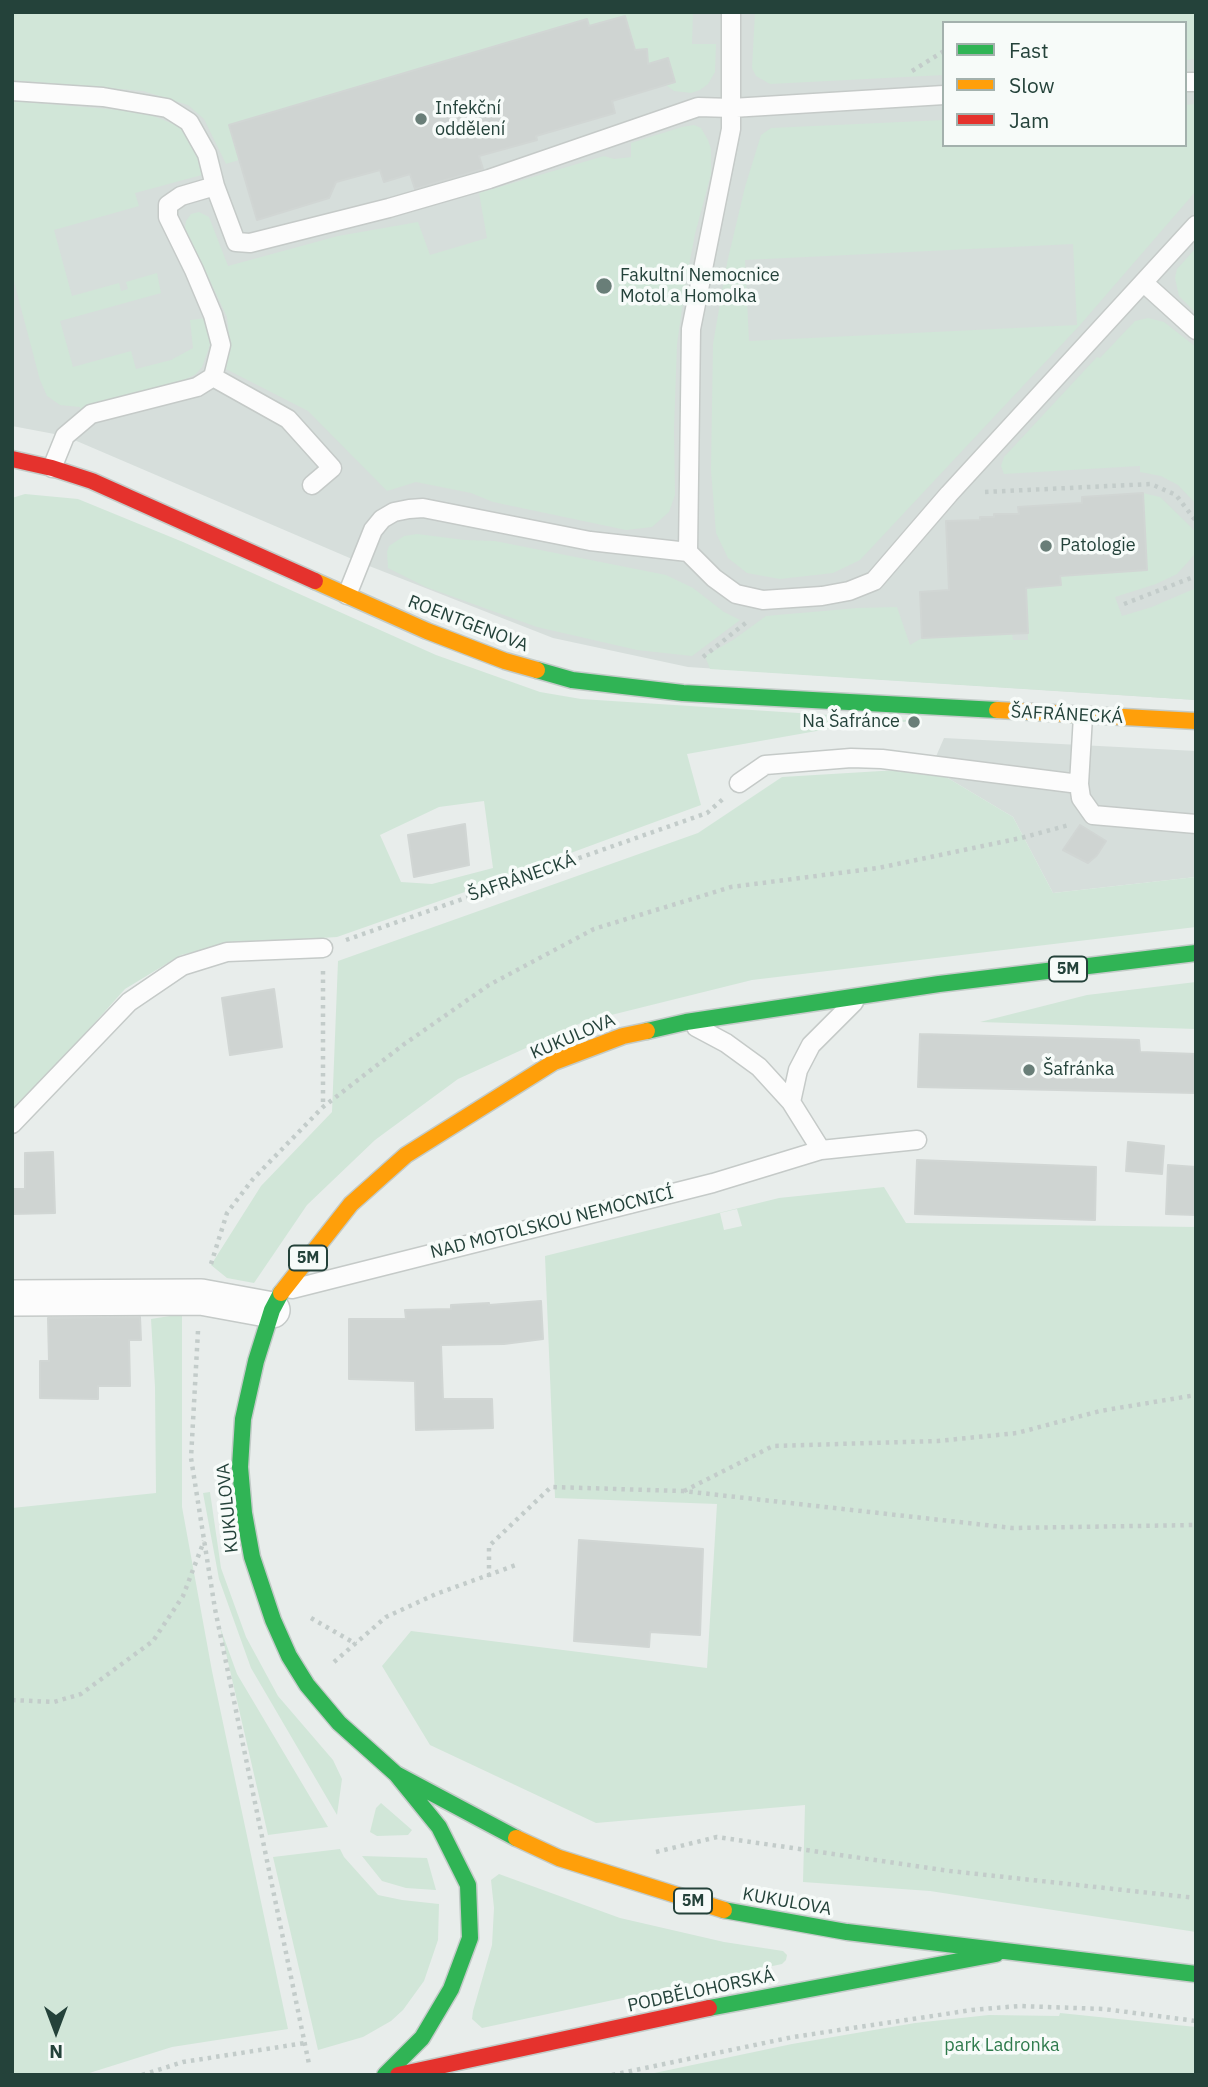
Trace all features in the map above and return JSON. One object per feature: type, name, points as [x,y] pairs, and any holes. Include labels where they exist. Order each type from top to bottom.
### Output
[{"type":"main road","name":"ROENTGENOVA","points":[[12,459],[92,481],[427,631],[505,661],[572,680],[683,693],[938,708]]},
{"type":"main road","name":"ŠAFRÁNECKÁ","points":[[938,708],[1196,721]]},
{"type":"main road","name":"KUKULOVA","points":[[1196,953],[860,995],[686,1022],[624,1036],[554,1062],[406,1155],[351,1204],[277,1301],[256,1361],[243,1419],[240,1468],[252,1557],[265,1600],[289,1656],[307,1685],[339,1723],[396,1774],[498,1829],[559,1858],[723,1910],[847,1932],[1196,1974]]},
{"type":"main road","points":[[385,2075],[422,2038],[451,1989],[470,1938],[468,1885],[439,1827],[396,1774]]},
{"type":"main road","name":"PODBĚLOHORSKÁ","points":[[398,2075],[751,1999],[1014,1951]]},
{"type":"street","name":"NAD MOTOLSKOU NEMOCNICÍ","points":[[12,1298],[205,1285],[277,1301]]},
{"type":"lane","points":[[688,552],[691,329],[732,129],[731,12]]},
{"type":"lane","points":[[12,91],[103,97],[167,108],[189,122],[207,153],[215,186],[236,242],[250,243],[389,208],[489,179],[698,107],[732,108],[942,96]]},
{"type":"lane","points":[[52,468],[65,436],[91,414],[197,387],[213,377],[221,345],[213,316],[194,270],[168,217],[168,205],[181,196],[215,186]]},
{"type":"lane","points":[[346,595],[373,530],[382,519],[394,512],[409,509],[423,509],[590,541],[688,552],[714,578],[736,594],[763,600],[822,596],[849,591],[874,581],[949,494],[1196,225]]},
{"type":"lane","points":[[1144,283],[1196,330]]},
{"type":"lane","points":[[213,377],[288,419],[332,468],[312,485]]},
{"type":"lane","points":[[1083,716],[1079,784],[1081,798],[1093,815],[1196,824]]},
{"type":"lane","points":[[739,783],[765,765],[851,758],[882,759],[1079,784]]},
{"type":"lane","points":[[12,1124],[129,1002],[182,966],[227,952],[323,948]]},
{"type":"lane","points":[[791,1102],[797,1070],[811,1045],[860,995]]},
{"type":"lane","points":[[686,1022],[726,1043],[759,1067],[791,1102],[821,1150]]},
{"type":"lane","name":"NAD MOTOLSKOU NEMOCNICÍ","points":[[277,1301],[821,1150],[917,1140]]},
{"type":"path","points":[[904,76],[942,52]]},
{"type":"path","points":[[949,494],[1151,484],[1176,495],[1196,521]]},
{"type":"path","points":[[1124,604],[1196,576]]},
{"type":"path","points":[[683,693],[699,660],[751,618]]},
{"type":"path","name":"ŠAFRÁNECKÁ","points":[[323,948],[707,813],[739,783]]},
{"type":"path","points":[[309,2064],[215,1609],[191,1458],[205,1285],[228,1213],[253,1179],[323,1107],[403,1045],[489,985],[594,929],[731,887],[878,868],[1035,835],[1093,815]]},
{"type":"path","points":[[323,948],[323,1107]]},
{"type":"path","points":[[683,1491],[774,1446],[937,1441],[1017,1433],[1100,1411],[1196,1395]]},
{"type":"path","points":[[489,1577],[489,1546],[551,1487],[683,1491],[1012,1528],[1196,1525]]},
{"type":"path","points":[[12,1700],[54,1702],[81,1694],[120,1668],[153,1641],[183,1596],[204,1540]]},
{"type":"path","points":[[307,1685],[386,1617],[436,1594],[516,1565]]},
{"type":"path","points":[[652,1853],[717,1837],[950,1871],[1196,1898]]},
{"type":"path","points":[[612,2075],[793,2037],[972,2010],[1019,2006],[1104,2009],[1196,2021]]},
{"type":"path","points":[[142,2075],[183,2062],[304,2043]]},
{"type":"shaded area","name":"Fakultní Nemocnice Motol a Homolka","points":[[12,12],[1196,12],[1196,700],[688,667],[553,638],[359,562],[65,436],[12,426]]},
{"type":"shaded area","points":[[944,738],[1196,751],[1196,877],[1053,893],[1013,817],[931,768]]},
{"type":"green space","points":[[12,12],[693,12],[692,44],[716,44],[715,72],[708,84],[700,90],[691,93],[674,91],[666,85],[675,82],[668,59],[648,64],[646,49],[635,50],[625,16],[604,22],[598,55],[587,19],[229,125],[239,160],[226,164],[204,119],[188,105],[143,91],[12,80]]},
{"type":"green space","points":[[755,12],[1196,12],[1196,59],[1187,60],[1187,21],[942,21],[942,75],[770,84],[756,76],[752,68]]},
{"type":"green space","points":[[12,101],[143,112],[181,127],[194,147],[202,175],[135,193],[139,206],[54,230],[72,296],[119,283],[121,291],[128,289],[126,282],[157,273],[161,293],[60,321],[73,367],[131,351],[136,369],[171,360],[193,348],[190,320],[207,318],[210,345],[202,367],[196,374],[184,380],[80,410],[80,407],[60,405],[47,396],[40,380],[12,274]]},
{"type":"green space","points":[[1196,104],[1196,191],[1080,325],[860,560],[833,573],[780,579],[747,573],[728,558],[716,533],[711,470],[713,344],[727,263],[745,187],[761,135],[771,128],[942,120],[942,147],[1187,147],[1187,105]],"holes":[[[1073,244],[1077,325],[749,341],[745,260]]]},
{"type":"green space","points":[[694,125],[701,128],[708,140],[711,149],[711,174],[695,234],[677,344],[675,495],[669,512],[652,527],[626,530],[493,502],[471,493],[416,482],[387,491],[308,411],[226,369],[230,345],[227,317],[185,228],[191,214],[199,212],[209,217],[228,266],[338,236],[418,222],[430,255],[487,238],[479,193],[604,156],[614,159],[631,157],[631,143]]},
{"type":"green space","points":[[1196,248],[1196,313],[1179,296],[1175,278],[1177,269]]},
{"type":"green space","points":[[1148,318],[1164,322],[1196,347],[1196,504],[1178,485],[1161,476],[1140,472],[1140,466],[1004,474],[1001,466],[1004,457],[1097,357],[1100,358],[1135,321]]},
{"type":"green space","points":[[1143,493],[1160,497],[1194,530],[1196,553],[1177,574],[1115,597],[1122,616],[1152,607],[1196,588],[1196,700],[710,669],[705,656],[766,616],[897,607],[910,645],[922,638],[1012,634],[1013,640],[1028,640],[1026,588],[1060,585],[1060,576],[1147,570]]},
{"type":"green space","points":[[25,494],[78,499],[183,542],[436,655],[540,692],[581,699],[923,721],[856,724],[687,754],[701,805],[337,937],[226,944],[181,955],[125,989],[12,1115],[12,498]],"holes":[[[484,801],[493,868],[432,884],[401,882],[380,835],[439,807]]]},
{"type":"green space","points":[[417,534],[495,541],[666,575],[693,588],[724,612],[740,620],[692,656],[637,650],[537,627],[426,587],[388,568],[389,546],[404,536]]},
{"type":"green space","points":[[931,768],[1013,817],[1053,893],[1196,877],[1196,927],[752,980],[583,1022],[458,1079],[375,1140],[307,1205],[254,1283],[227,1278],[211,1265],[261,1186],[332,1112],[338,961],[698,833],[782,777]]},
{"type":"green space","points":[[1196,982],[1196,1029],[980,1022],[1087,995]]},
{"type":"green space","points":[[884,1187],[906,1223],[1196,1227],[1196,1932],[930,1891],[803,1882],[805,1805],[596,1823],[430,1745],[382,1666],[411,1631],[707,1668],[717,1504],[555,1498],[545,1256],[779,1198]],"holes":[[[737,1209],[742,1226],[724,1230],[720,1213]]]},
{"type":"green space","points":[[182,1314],[182,1507],[212,1671],[288,2029],[172,2047],[83,2075],[12,2075],[12,1508],[156,1493],[151,1319]]},
{"type":"green space","points":[[210,1492],[221,1568],[246,1637],[278,1696],[333,1760],[342,1779],[337,1815],[251,1668],[219,1579],[203,1493]]},
{"type":"green space","points":[[220,1627],[237,1674],[328,1827],[268,1835]]},
{"type":"green space","points":[[381,1803],[412,1830],[408,1835],[377,1836],[370,1832],[376,1808]]},
{"type":"green space","points":[[340,1849],[378,1895],[439,1904],[438,1940],[424,1981],[403,2010],[391,2021],[363,2037],[318,2050],[273,1857]]},
{"type":"green space","points":[[362,1856],[427,1858],[436,1890],[406,1888],[382,1881]]},
{"type":"green space","points":[[499,1874],[620,1918],[724,1942],[783,1951],[787,1955],[786,1960],[782,1964],[482,2028],[472,2019],[492,1945],[494,1908],[491,1880]]},
{"type":"green space","name":"park Ladronka","points":[[1060,2013],[1196,2027],[1196,2075],[645,2075],[792,2044],[915,2023],[989,2015],[1059,2016]]},
{"type":"building","name":"Infekční oddělení","points":[[625,16],[635,50],[647,49],[648,64],[668,58],[675,82],[612,101],[615,113],[536,136],[537,140],[479,156],[483,169],[415,189],[410,174],[384,182],[380,170],[336,182],[329,198],[257,220],[229,125],[587,19],[589,26]]},
{"type":"building","name":"Patologie","points":[[1143,493],[1147,570],[1060,576],[1061,585],[1026,588],[1028,633],[922,638],[920,592],[949,590],[946,521],[980,520],[980,517],[994,517],[994,514],[1019,514],[1018,507],[1082,503],[1082,497]]},
{"type":"building","points":[[465,824],[469,865],[414,877],[408,835]]},
{"type":"building","points":[[1080,825],[1106,841],[1088,863],[1063,850]]},
{"type":"building","points":[[274,989],[282,1047],[230,1055],[222,998]]},
{"type":"building","name":"Šafránka","points":[[920,1034],[1139,1040],[1140,1052],[1196,1054],[1196,1093],[918,1087]]},
{"type":"building","points":[[1128,1142],[1164,1146],[1162,1174],[1126,1171]]},
{"type":"building","points":[[53,1152],[55,1213],[12,1214],[12,1189],[25,1189],[25,1153]]},
{"type":"building","points":[[917,1160],[1096,1167],[1095,1220],[915,1214]]},
{"type":"building","points":[[1168,1165],[1196,1167],[1196,1215],[1166,1214]]},
{"type":"building","points":[[541,1301],[543,1339],[504,1344],[441,1345],[443,1399],[492,1399],[493,1428],[416,1430],[415,1381],[349,1379],[349,1319],[406,1319],[405,1310]]},
{"type":"building","points":[[140,1317],[141,1340],[129,1340],[130,1386],[98,1386],[98,1399],[40,1398],[40,1361],[49,1361],[48,1318]]},
{"type":"building","points":[[579,1540],[703,1549],[700,1635],[650,1632],[649,1647],[574,1641]]},
{"type":"traffic: fast","points":[[537,670],[572,680],[683,693],[997,710]]},
{"type":"traffic: fast","points":[[647,1031],[686,1022],[939,984],[1196,953]]},
{"type":"traffic: fast","points":[[281,1293],[272,1310],[256,1361],[243,1419],[240,1467],[244,1513],[252,1557],[273,1620],[289,1656],[307,1685],[339,1723],[396,1774],[516,1838]]},
{"type":"traffic: fast","points":[[385,2075],[422,2038],[451,1989],[470,1938],[468,1885],[439,1827],[396,1774]]},
{"type":"traffic: fast","points":[[724,1910],[847,1932],[1196,1974]]},
{"type":"traffic: fast","points":[[709,2008],[996,1954]]},
{"type":"traffic: slow","points":[[315,581],[427,631],[505,661],[537,670]]},
{"type":"traffic: slow","points":[[997,710],[1196,721]]},
{"type":"traffic: slow","points":[[281,1293],[351,1204],[406,1155],[554,1062],[623,1036],[647,1031]]},
{"type":"traffic: slow","points":[[516,1838],[559,1858],[724,1910]]},
{"type":"traffic: jam","points":[[12,459],[92,481],[315,581]]},
{"type":"traffic: jam","points":[[398,2075],[709,2008]]},
{"type":"place","name":"Infekční oddělení","points":[[421,119]]},
{"type":"place","name":"Fakultní Nemocnice Motol a Homolka","points":[[604,286]]},
{"type":"place","name":"Patologie","points":[[1046,546]]},
{"type":"place","name":"Na Šafránce","points":[[914,722]]},
{"type":"place","name":"Šafránka","points":[[1029,1070]]}]
